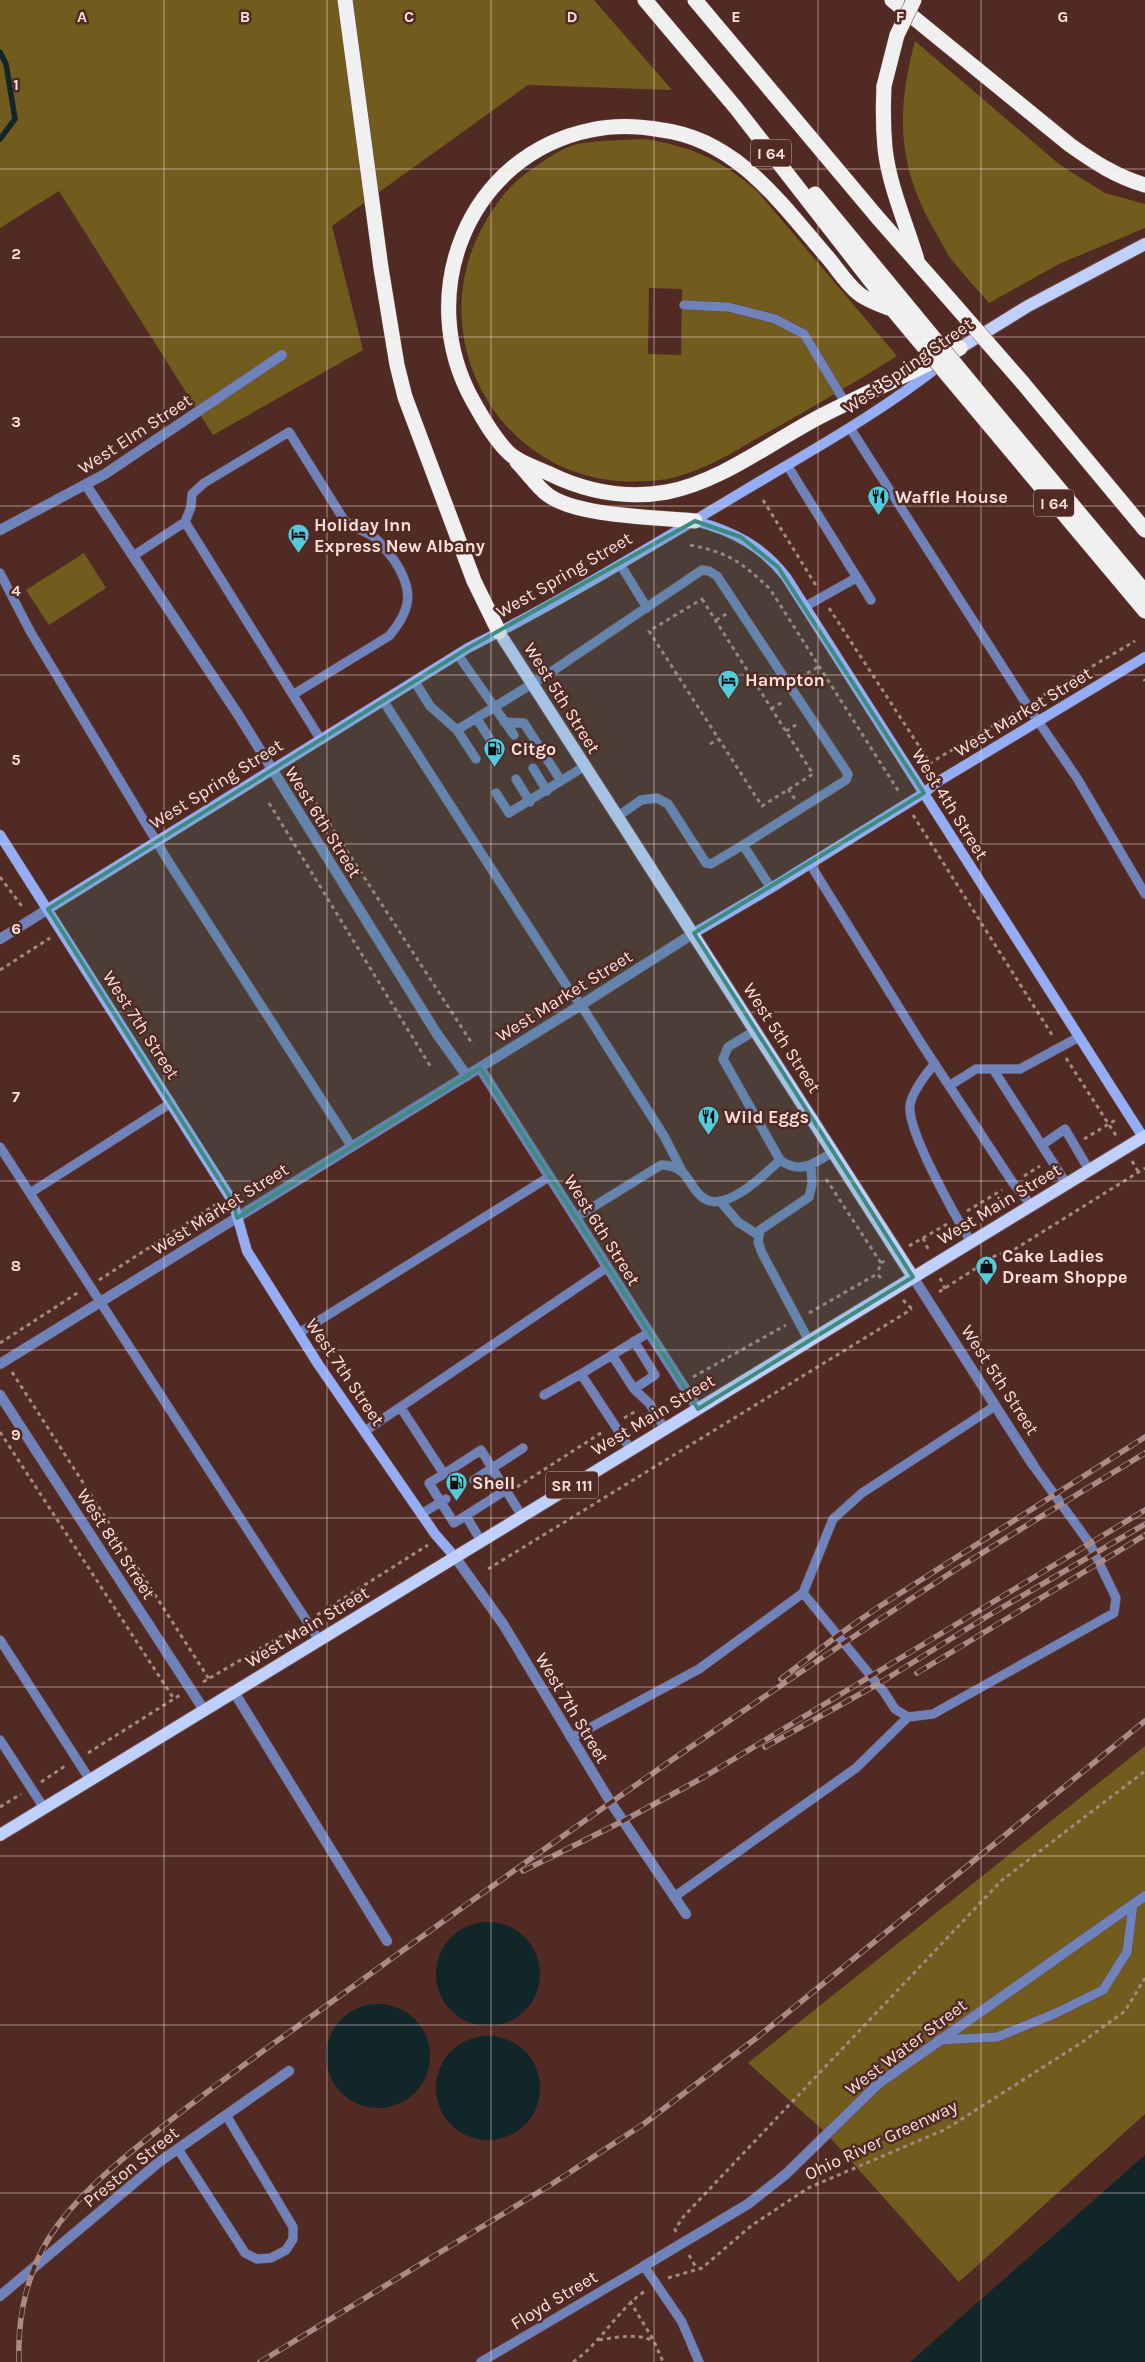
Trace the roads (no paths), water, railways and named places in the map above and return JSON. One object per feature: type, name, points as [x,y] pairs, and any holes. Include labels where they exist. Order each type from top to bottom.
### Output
[{"type":"highway","points":[[345,0],[383,284],[403,389],[474,581],[500,632]]},
{"type":"highway","name":"I 64","points":[[644,0],[1140,593],[1145,612]]},
{"type":"highway","points":[[656,0],[899,306]]},
{"type":"highway","name":"I 64","points":[[695,0],[919,266],[1022,382],[1145,530]]},
{"type":"highway","points":[[892,0],[1070,145],[1098,165],[1127,180],[1145,186]]},
{"type":"highway","points":[[914,0],[897,35],[884,86],[883,116],[885,149],[893,184],[919,266]]},
{"type":"highway","points":[[695,522],[602,513],[548,496],[511,455],[481,416],[464,385],[452,353],[448,319],[449,285],[455,258],[470,220],[482,200],[497,182],[524,159],[557,141],[592,130],[628,127],[664,130],[700,140],[732,157],[762,182],[859,295],[899,306]]},
{"type":"highway","points":[[511,455],[569,483],[601,492],[634,495],[668,492],[699,483],[846,404],[960,348]]},
{"type":"main road","name":"West Spring Street","points":[[960,348],[1028,306],[1098,267],[1145,244]]},
{"type":"main road","name":"West 5th Street","points":[[500,632],[913,1277]]},
{"type":"main road","name":"West Main Street","points":[[0,1835],[1124,1148],[1144,1138]]},
{"type":"street","name":"West Spring Street","points":[[0,939],[458,655],[695,522],[850,428],[915,385],[960,348]]},
{"type":"street","name":"West Elm Street","points":[[0,530],[86,485],[282,355]]},
{"type":"street","name":"West 6th Street","points":[[86,485],[234,707],[437,1034],[466,1076]]},
{"type":"street","name":"West 4th Street","points":[[695,522],[735,534],[760,550],[778,567],[806,606],[1144,1138]]},
{"type":"street","name":"West Market Street","points":[[0,1364],[581,1006],[694,933],[771,888],[939,782],[1145,657]]},
{"type":"street","name":"West 7th Street","points":[[0,835],[233,1202],[247,1252],[421,1514],[503,1624],[611,1804],[686,1914]]},
{"type":"street","name":"West 6th Street","points":[[480,1068],[606,1268],[698,1409]]},
{"type":"street","name":"West 5th Street","points":[[913,1277],[1033,1464]]},
{"type":"street","name":"West 8th Street","points":[[0,1395],[204,1710]]},
{"type":"street","points":[[234,1692],[387,1941]]},
{"type":"street","name":"West Water Street","points":[[644,2266],[748,2204],[786,2174],[878,2084],[1145,1896]]},
{"type":"street","name":"Preston Street","points":[[0,2296],[158,2162],[289,2071]]},
{"type":"lane","points":[[684,305],[728,307],[775,319],[804,334],[846,404]]},
{"type":"lane","points":[[850,428],[1038,722],[1077,778],[1145,894]]},
{"type":"lane","points":[[133,556],[185,522],[191,507],[192,494],[204,483],[289,432],[344,520],[349,525],[373,536],[384,546],[402,573],[408,586],[408,602],[397,626],[389,636],[294,694]]},
{"type":"lane","points":[[787,465],[871,600]]},
{"type":"lane","points":[[185,522],[321,740]]},
{"type":"lane","points":[[620,564],[646,608]]},
{"type":"lane","points":[[457,730],[477,719],[702,570],[709,571],[717,576],[848,774],[846,780],[711,864],[706,863],[668,804],[657,798],[642,800],[617,817]]},
{"type":"lane","points":[[0,574],[30,631],[157,842],[352,1147]]},
{"type":"lane","points":[[806,606],[856,578]]},
{"type":"lane","points":[[458,655],[514,735]]},
{"type":"lane","points":[[415,682],[430,706],[457,730],[476,759]]},
{"type":"lane","points":[[384,702],[664,1136],[683,1173],[704,1199],[724,1200],[751,1187],[780,1160]]},
{"type":"lane","points":[[477,719],[495,747]]},
{"type":"lane","points":[[504,722],[524,723],[562,782]]},
{"type":"lane","points":[[496,793],[509,814],[585,766]]},
{"type":"lane","points":[[533,768],[547,791]]},
{"type":"lane","points":[[516,779],[530,802]]},
{"type":"lane","points":[[743,844],[771,888]]},
{"type":"lane","points":[[810,864],[949,1086],[1013,1183],[1031,1205]]},
{"type":"lane","points":[[756,1030],[728,1047],[723,1059],[780,1160],[792,1167],[814,1165],[834,1151]]},
{"type":"lane","points":[[949,1086],[976,1069],[1020,1070],[1080,1037]]},
{"type":"lane","points":[[935,1064],[924,1077],[910,1107],[916,1132],[944,1197],[971,1242]]},
{"type":"lane","points":[[993,1069],[1066,1184]]},
{"type":"lane","points":[[30,1193],[171,1103]]},
{"type":"lane","points":[[1042,1145],[1065,1129],[1089,1170]]},
{"type":"lane","points":[[0,1147],[319,1640]]},
{"type":"lane","points":[[575,1218],[654,1167],[668,1165],[683,1173]]},
{"type":"lane","points":[[809,1341],[762,1253],[758,1235],[760,1230],[809,1197],[814,1165]]},
{"type":"lane","points":[[299,1333],[549,1177]]},
{"type":"lane","points":[[720,1200],[738,1222],[758,1235]]},
{"type":"lane","points":[[365,1431],[606,1268]]},
{"type":"lane","points":[[544,1395],[648,1333]]},
{"type":"lane","points":[[634,1341],[655,1375],[634,1389]]},
{"type":"lane","points":[[612,1355],[634,1389],[649,1403],[665,1429]]},
{"type":"lane","points":[[581,1374],[631,1450]]},
{"type":"lane","points":[[571,1738],[699,1669],[803,1593],[833,1519],[862,1493],[995,1406]]},
{"type":"lane","points":[[401,1408],[444,1474]]},
{"type":"lane","points":[[474,1480],[524,1448]]},
{"type":"lane","points":[[506,1490],[454,1523],[443,1501],[429,1483],[481,1450],[492,1468],[506,1490],[522,1516]]},
{"type":"lane","points":[[674,1897],[856,1768],[908,1718],[933,1714],[1114,1613],[1116,1598],[1090,1544],[1033,1464]]},
{"type":"lane","points":[[421,1514],[443,1501]]},
{"type":"lane","points":[[466,1516],[482,1541]]},
{"type":"lane","points":[[803,1593],[884,1692],[895,1709],[908,1718]]},
{"type":"lane","points":[[0,1640],[90,1780]]},
{"type":"lane","points":[[0,1740],[44,1808]]},
{"type":"lane","points":[[938,2040],[997,2037],[1054,2014],[1104,1990],[1127,1952],[1133,1904]]},
{"type":"lane","points":[[178,2149],[245,2253],[257,2259],[271,2258],[286,2250],[293,2239],[293,2226],[226,2115]]},
{"type":"lane","points":[[644,2266],[682,2322],[698,2362]]},
{"type":"lane","name":"Floyd Street","points":[[481,2362],[644,2266]]},
{"type":"water","points":[[488,1922],[508,1926],[525,1937],[536,1954],[540,1974],[536,1994],[525,2011],[508,2022],[488,2026],[468,2022],[451,2011],[440,1994],[436,1974],[440,1954],[451,1937],[468,1926]]},
{"type":"water","points":[[378,2004],[398,2008],[415,2019],[426,2036],[430,2056],[426,2076],[415,2093],[398,2104],[378,2108],[358,2104],[341,2093],[330,2076],[326,2056],[330,2036],[341,2019],[358,2008]]},
{"type":"water","points":[[488,2036],[508,2040],[525,2051],[536,2068],[540,2088],[536,2108],[525,2125],[508,2136],[488,2140],[468,2136],[451,2125],[440,2108],[436,2088],[440,2068],[451,2051],[468,2040]]},
{"type":"water","points":[[1145,2155],[1145,2362],[910,2362]]},
{"type":"waterway","points":[[0,52],[6,64],[15,119],[0,139]]},
{"type":"railway","points":[[781,1679],[877,1608],[1145,1437]]},
{"type":"railway","points":[[19,2362],[20,2325],[27,2289],[40,2254],[49,2237],[82,2197],[144,2141],[230,2075],[428,1932],[723,1724],[949,1574],[1145,1453]]},
{"type":"railway","points":[[523,1871],[623,1821],[704,1777],[1145,1510]]},
{"type":"railway","points":[[765,1747],[878,1684],[986,1617],[1145,1524]]},
{"type":"railway","points":[[917,1673],[1145,1535]]},
{"type":"railway","points":[[260,2362],[552,2184],[645,2123],[759,2036],[1145,1721]]},
{"type":"place","name":"Waffle House","points":[[879,516]]},
{"type":"place","name":"Holiday Inn Express New Albany","points":[[298,554]]},
{"type":"place","name":"Hampton","points":[[729,699]]},
{"type":"place","name":"Citgo","points":[[495,768]]},
{"type":"place","name":"Wild Eggs","points":[[708,1136]]},
{"type":"place","name":"Cake Ladies Dream Shoppe","points":[[986,1285]]},
{"type":"place","name":"Shell","points":[[456,1502]]}]
